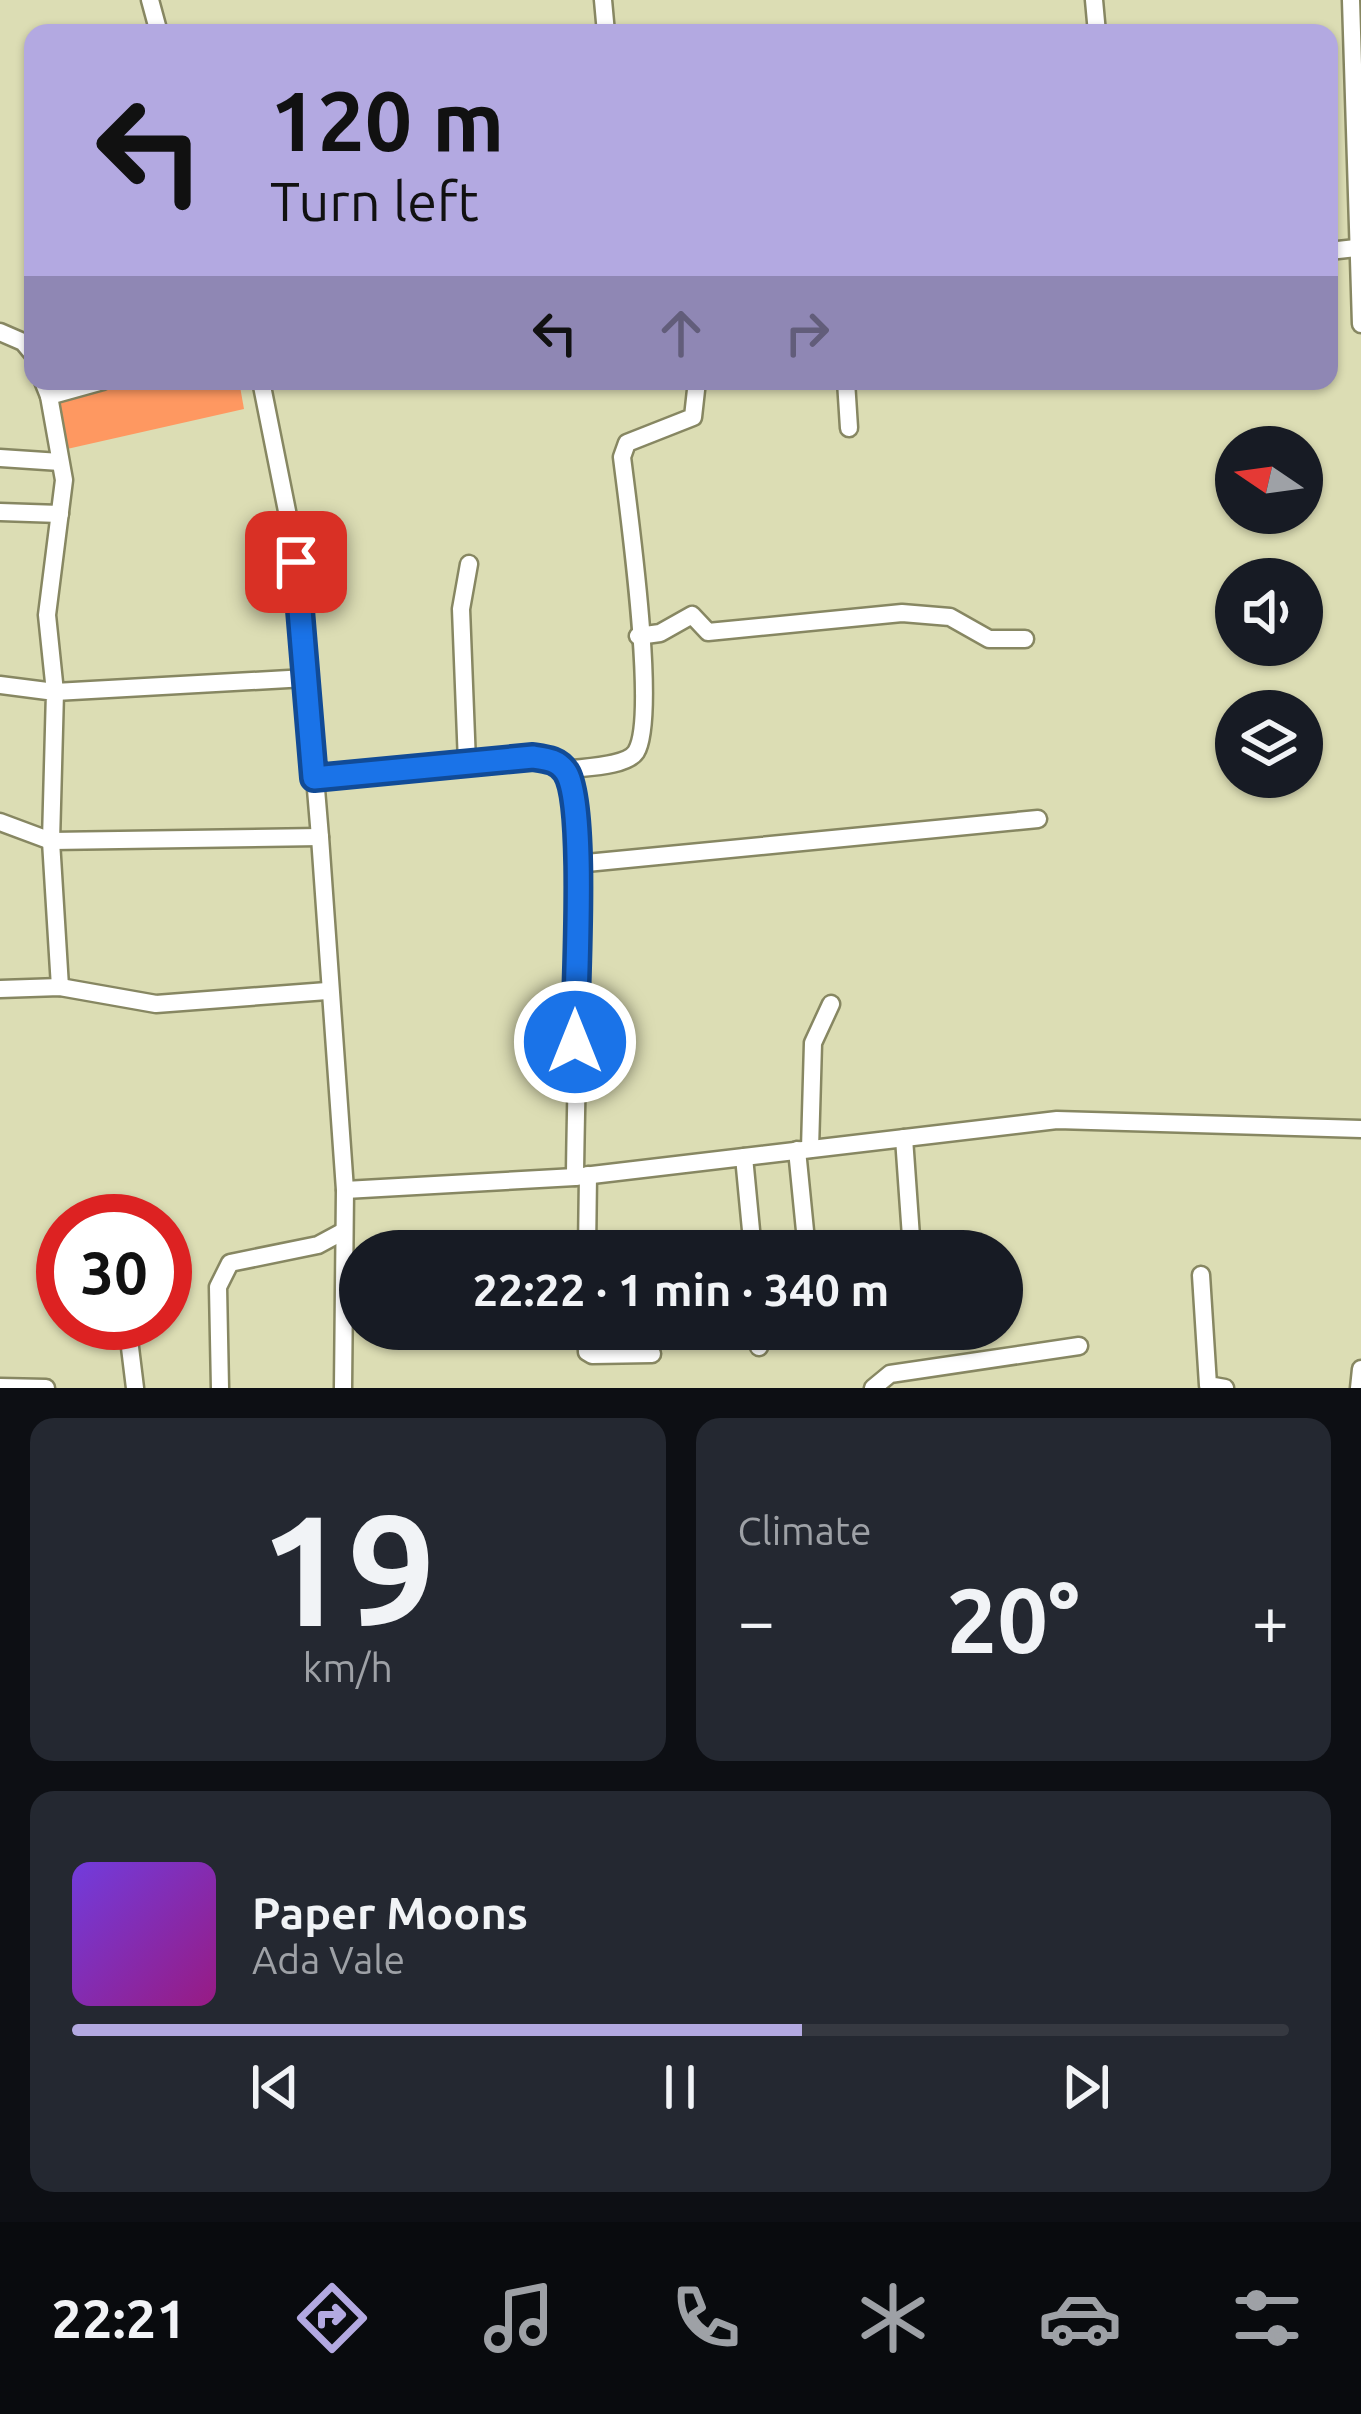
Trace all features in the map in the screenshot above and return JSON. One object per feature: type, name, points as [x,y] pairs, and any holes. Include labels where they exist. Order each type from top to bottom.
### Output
[{"type":"street","points":[[1351,0],[1361,324]]},
{"type":"street","points":[[1338,249],[1356,248]]},
{"type":"street","points":[[46,390],[60,462],[60,514],[47,615],[55,692],[50,841],[60,987]]},
{"type":"street","points":[[263,390],[296,562],[320,837],[344,1230]]},
{"type":"street","points":[[565,770],[629,759],[638,750],[644,722],[622,457],[627,443],[693,418],[696,390]]},
{"type":"street","points":[[846,390],[848,428]]},
{"type":"street","points":[[0,458],[60,462]]},
{"type":"street","points":[[0,512],[60,514]]},
{"type":"street","points":[[467,764],[461,609],[469,564]]},
{"type":"street","points":[[638,636],[661,634],[692,614],[708,632],[902,613],[950,617],[989,639],[1025,639]]},
{"type":"street","points":[[0,685],[55,692],[306,678]]},
{"type":"street","points":[[314,778],[533,757],[554,760],[565,770],[572,787],[576,863],[585,1230]]},
{"type":"street","points":[[576,863],[1038,819]]},
{"type":"street","points":[[0,822],[35,840],[50,841],[320,837]]},
{"type":"street","points":[[0,989],[60,987],[156,1004],[327,991]]},
{"type":"street","points":[[806,1230],[803,1150],[813,1043],[831,1004]]},
{"type":"street","points":[[345,1190],[581,1176],[1057,1120],[1361,1129]]},
{"type":"street","points":[[904,1138],[911,1230]]},
{"type":"street","points":[[744,1156],[751,1230]]},
{"type":"street","points":[[220,1388],[218,1287],[230,1263],[318,1245],[339,1234]]},
{"type":"street","points":[[1201,1275],[1208,1385],[1225,1388]]},
{"type":"street","points":[[873,1388],[890,1374],[1079,1346]]},
{"type":"street","points":[[130,1350],[135,1388]]},
{"type":"street","points":[[343,1350],[343,1388]]},
{"type":"street","points":[[587,1350],[592,1355],[652,1354]]},
{"type":"street","points":[[1359,1388],[1361,1369]]},
{"type":"street","points":[[0,1387],[46,1388]]},
{"type":"shaded area","points":[[53,390],[241,390],[244,409],[67,449]]},
{"type":"route","points":[[296,562],[314,778],[533,757],[554,760],[565,770],[572,787],[576,863],[575,1042]]}]
